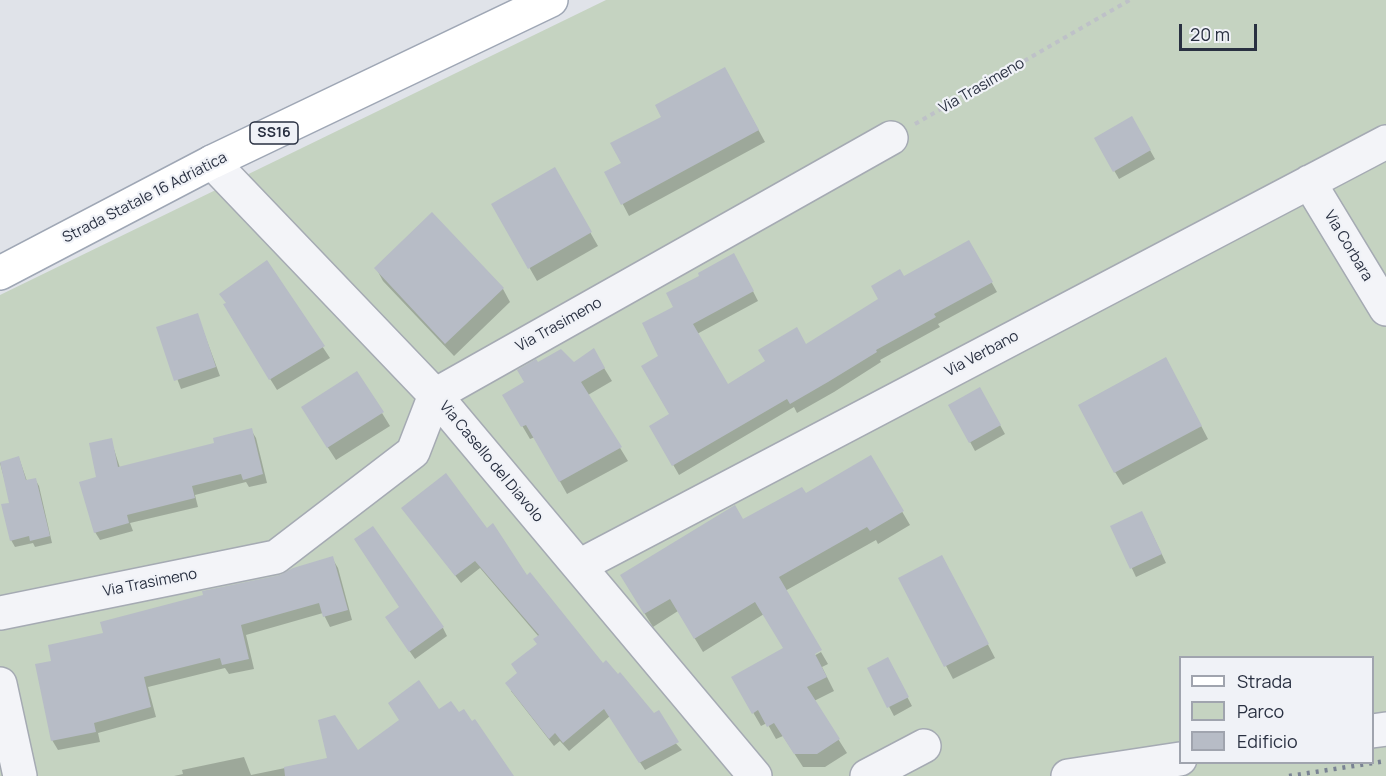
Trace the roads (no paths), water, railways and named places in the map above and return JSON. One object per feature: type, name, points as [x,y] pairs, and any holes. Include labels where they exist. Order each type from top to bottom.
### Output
[{"type":"main road","name":"Strada Statale 16 Adriatica","points":[[0,273],[212,162],[551,0]]},
{"type":"street","name":"Via Trasimeno","points":[[0,613],[276,557],[413,452],[435,395],[891,138]]},
{"type":"street","name":"Via Verbano","points":[[579,566],[1386,142]]},
{"type":"street","name":"Via Casello del Diavolo","points":[[212,162],[435,395],[755,776]]},
{"type":"street","name":"Via Corbara","points":[[1310,182],[1386,309]]},
{"type":"street","points":[[0,684],[20,776]]},
{"type":"street","points":[[867,776],[924,746]]},
{"type":"street","points":[[1068,776],[1179,759]]},
{"type":"railway","points":[[1374,763],[1386,761]]},
{"type":"railway","points":[[1289,776],[1367,764]]}]
